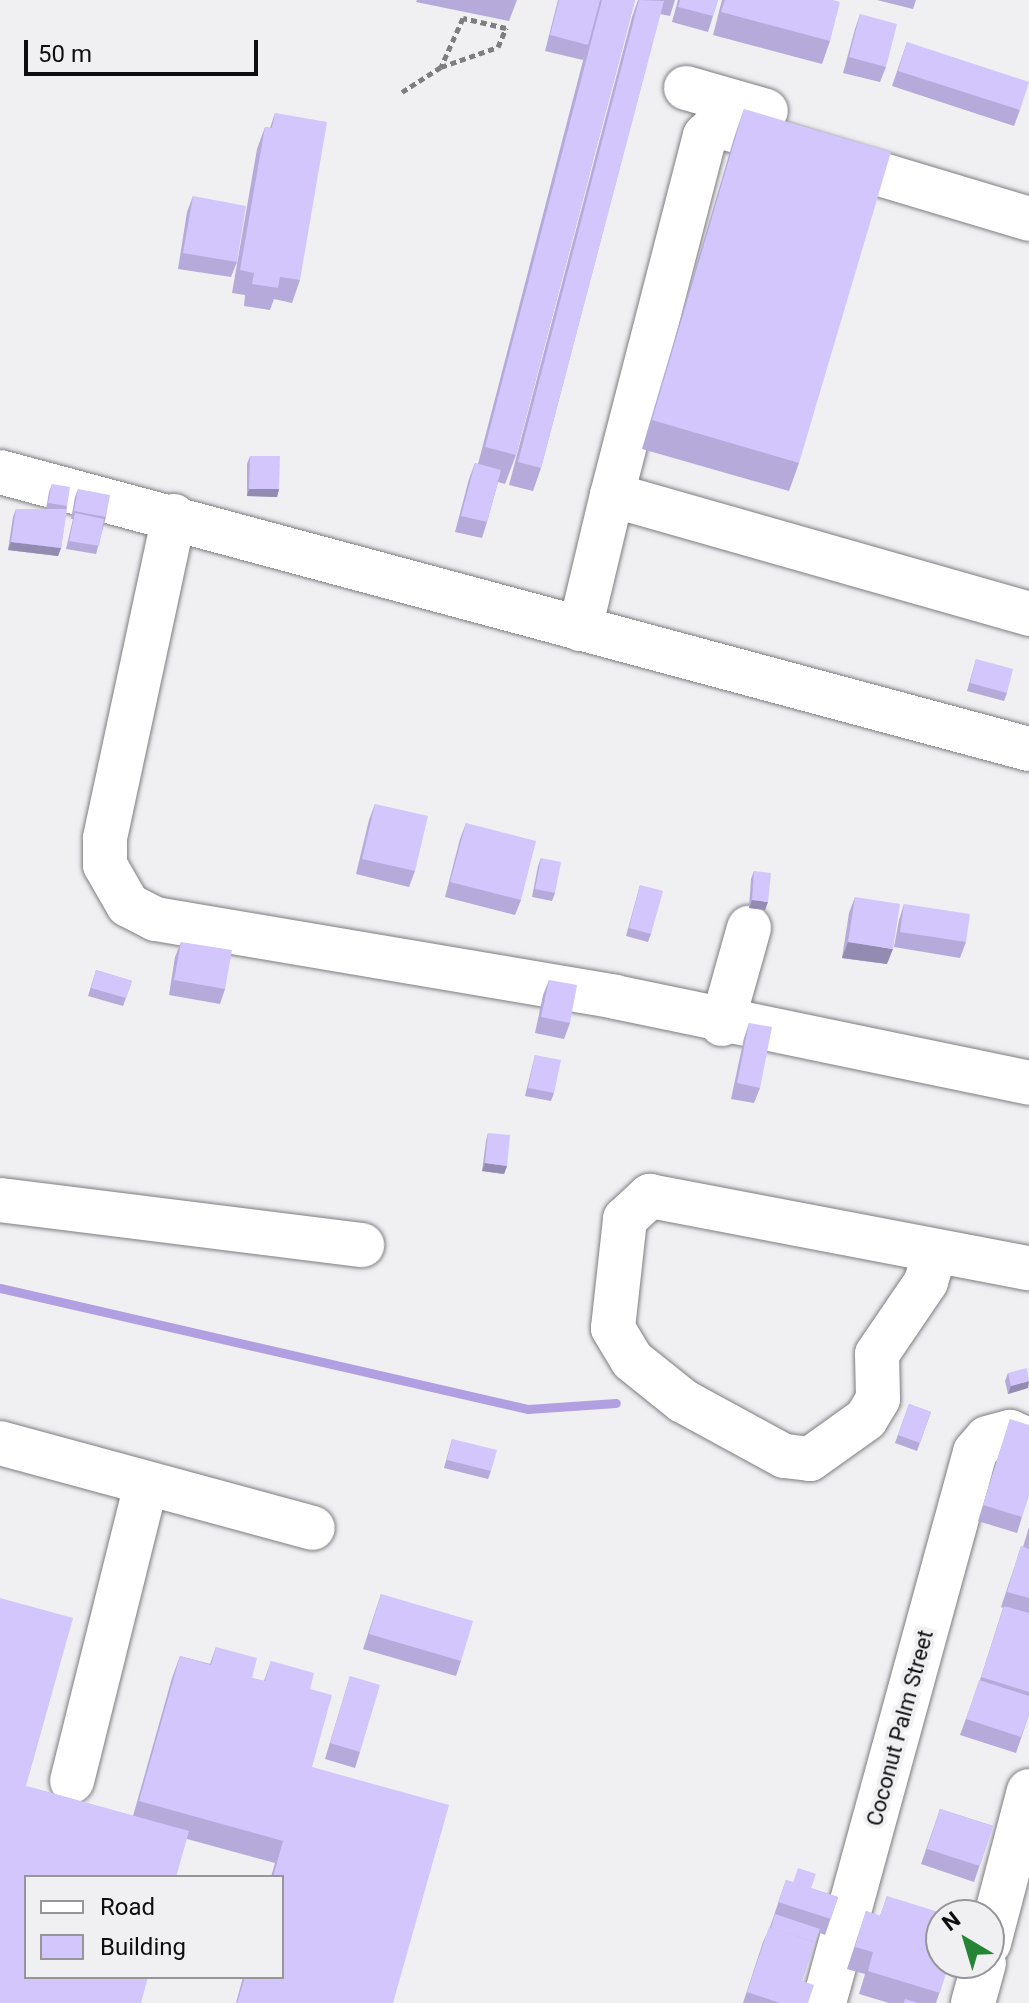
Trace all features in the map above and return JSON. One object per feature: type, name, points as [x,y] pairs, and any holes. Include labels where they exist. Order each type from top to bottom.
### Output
[{"type":"street","points":[[686,88],[1029,188]]},
{"type":"street","points":[[580,629],[705,136],[716,125],[1029,219]]},
{"type":"street","points":[[0,472],[174,516],[1029,749]]},
{"type":"street","points":[[612,495],[1029,614]]},
{"type":"street","points":[[174,516],[105,839],[105,865],[128,905],[156,919],[615,997],[722,1024],[1029,1083]]},
{"type":"street","points":[[722,1024],[749,928]]},
{"type":"street","points":[[935,1252],[926,1282],[877,1354],[878,1399],[866,1419],[810,1459],[784,1456],[683,1401],[632,1360],[613,1328],[625,1219],[650,1196],[1029,1268]]},
{"type":"street","points":[[0,1200],[362,1245]]},
{"type":"street","name":"Coconut Palm Street","points":[[824,2003],[975,1452],[987,1438],[1010,1432],[1029,1440]]},
{"type":"street","points":[[0,1443],[313,1528]]},
{"type":"street","points":[[72,1781],[146,1485]]},
{"type":"street","points":[[1001,1899],[1029,1791]]},
{"type":"street","points":[[973,2003],[980,1979]]},
{"type":"path","points":[[402,92],[441,67],[498,47],[506,28],[463,18],[441,67]]},
{"type":"building","points":[[559,0],[600,0],[588,45],[550,35]]},
{"type":"building","points":[[602,0],[635,0],[516,455],[485,447]]},
{"type":"building","points":[[639,0],[664,1],[541,468],[518,462]]},
{"type":"building","points":[[680,0],[718,0],[713,16],[678,7]]},
{"type":"building","points":[[725,0],[840,2],[830,41],[721,12]]},
{"type":"building","points":[[860,14],[897,24],[886,67],[849,57]]},
{"type":"building","points":[[907,42],[1029,82],[1020,110],[898,71]]},
{"type":"building","points":[[744,109],[891,152],[799,463],[652,420]]},
{"type":"building","points":[[275,113],[327,122],[300,280],[280,277],[278,288],[252,284],[254,273],[240,270],[265,127],[272,128]]},
{"type":"building","points":[[193,196],[246,206],[237,262],[183,253]]},
{"type":"building","points":[[250,456],[280,456],[279,489],[249,489]]},
{"type":"building","points":[[475,463],[501,470],[487,522],[461,516]]},
{"type":"building","points":[[52,484],[70,487],[67,506],[48,503]]},
{"type":"building","points":[[78,489],[110,495],[106,517],[74,511]]},
{"type":"building","points":[[16,509],[67,509],[61,548],[11,542]]},
{"type":"building","points":[[75,513],[104,519],[99,546],[69,541]]},
{"type":"building","points":[[976,659],[1013,669],[1007,693],[970,683]]},
{"type":"building","points":[[375,804],[428,816],[415,871],[362,859]]},
{"type":"building","points":[[466,823],[536,841],[521,900],[450,882]]},
{"type":"building","points":[[541,858],[561,862],[555,893],[535,889]]},
{"type":"building","points":[[754,871],[771,873],[768,902],[752,900]]},
{"type":"building","points":[[640,885],[663,891],[651,934],[629,928]]},
{"type":"building","points":[[855,897],[900,904],[893,949],[848,942]]},
{"type":"building","points":[[904,904],[970,914],[966,942],[900,932]]},
{"type":"building","points":[[181,942],[232,950],[225,989],[174,980]]},
{"type":"building","points":[[96,970],[132,981],[126,998],[91,988]]},
{"type":"building","points":[[549,980],[577,985],[570,1023],[541,1017]]},
{"type":"building","points":[[749,1023],[772,1027],[760,1088],[737,1083]]},
{"type":"building","points":[[535,1055],[561,1060],[554,1093],[528,1088]]},
{"type":"building","points":[[488,1133],[510,1135],[507,1166],[485,1163]]},
{"type":"building","points":[[1027,1368],[1029,1381],[1011,1386],[1008,1373]]},
{"type":"building","points":[[909,1404],[931,1412],[920,1443],[898,1435]]},
{"type":"building","points":[[1010,1419],[1029,1425],[1029,1496],[1022,1517],[983,1505]]},
{"type":"building","points":[[452,1439],[497,1450],[491,1471],[447,1460]]},
{"type":"building","points":[[1021,1546],[1029,1549],[1029,1598],[1007,1592]]},
{"type":"building","points":[[381,1594],[473,1621],[461,1661],[369,1634]]},
{"type":"building","points":[[0,1598],[73,1618],[26,1786],[189,1831],[177,1875],[24,1875],[24,1979],[147,1979],[141,2003],[0,2003]]},
{"type":"building","points":[[1004,1606],[1029,1613],[1029,1692],[981,1677]]},
{"type":"building","points":[[216,1647],[257,1658],[252,1678],[265,1681],[271,1661],[314,1673],[310,1689],[332,1695],[312,1767],[449,1805],[393,2003],[237,2003],[244,1979],[284,1979],[284,1875],[274,1875],[283,1841],[139,1801],[180,1656],[211,1665]]},
{"type":"building","points":[[350,1676],[380,1685],[360,1752],[330,1743]]},
{"type":"building","points":[[979,1680],[1029,1696],[1029,1715],[1021,1737],[966,1719]]},
{"type":"building","points":[[940,1809],[993,1826],[980,1866],[927,1849]]},
{"type":"building","points":[[798,1868],[816,1874],[811,1888],[793,1883]]},
{"type":"building","points":[[786,1880],[838,1897],[831,1919],[778,1902]]},
{"type":"building","points":[[887,1896],[925,1908],[925,1979],[944,1979],[940,1993],[868,1971],[873,1952],[855,1947],[866,1911],[880,1916]]},
{"type":"building","points":[[775,1914],[820,1929],[814,1945],[815,1942],[771,1928]]},
{"type":"building","points":[[769,1927],[815,1942],[802,1981],[814,1985],[808,2003],[780,2003],[747,1992]]},
{"type":"waterway","points":[[0,1288],[528,1409],[616,1403]]}]
